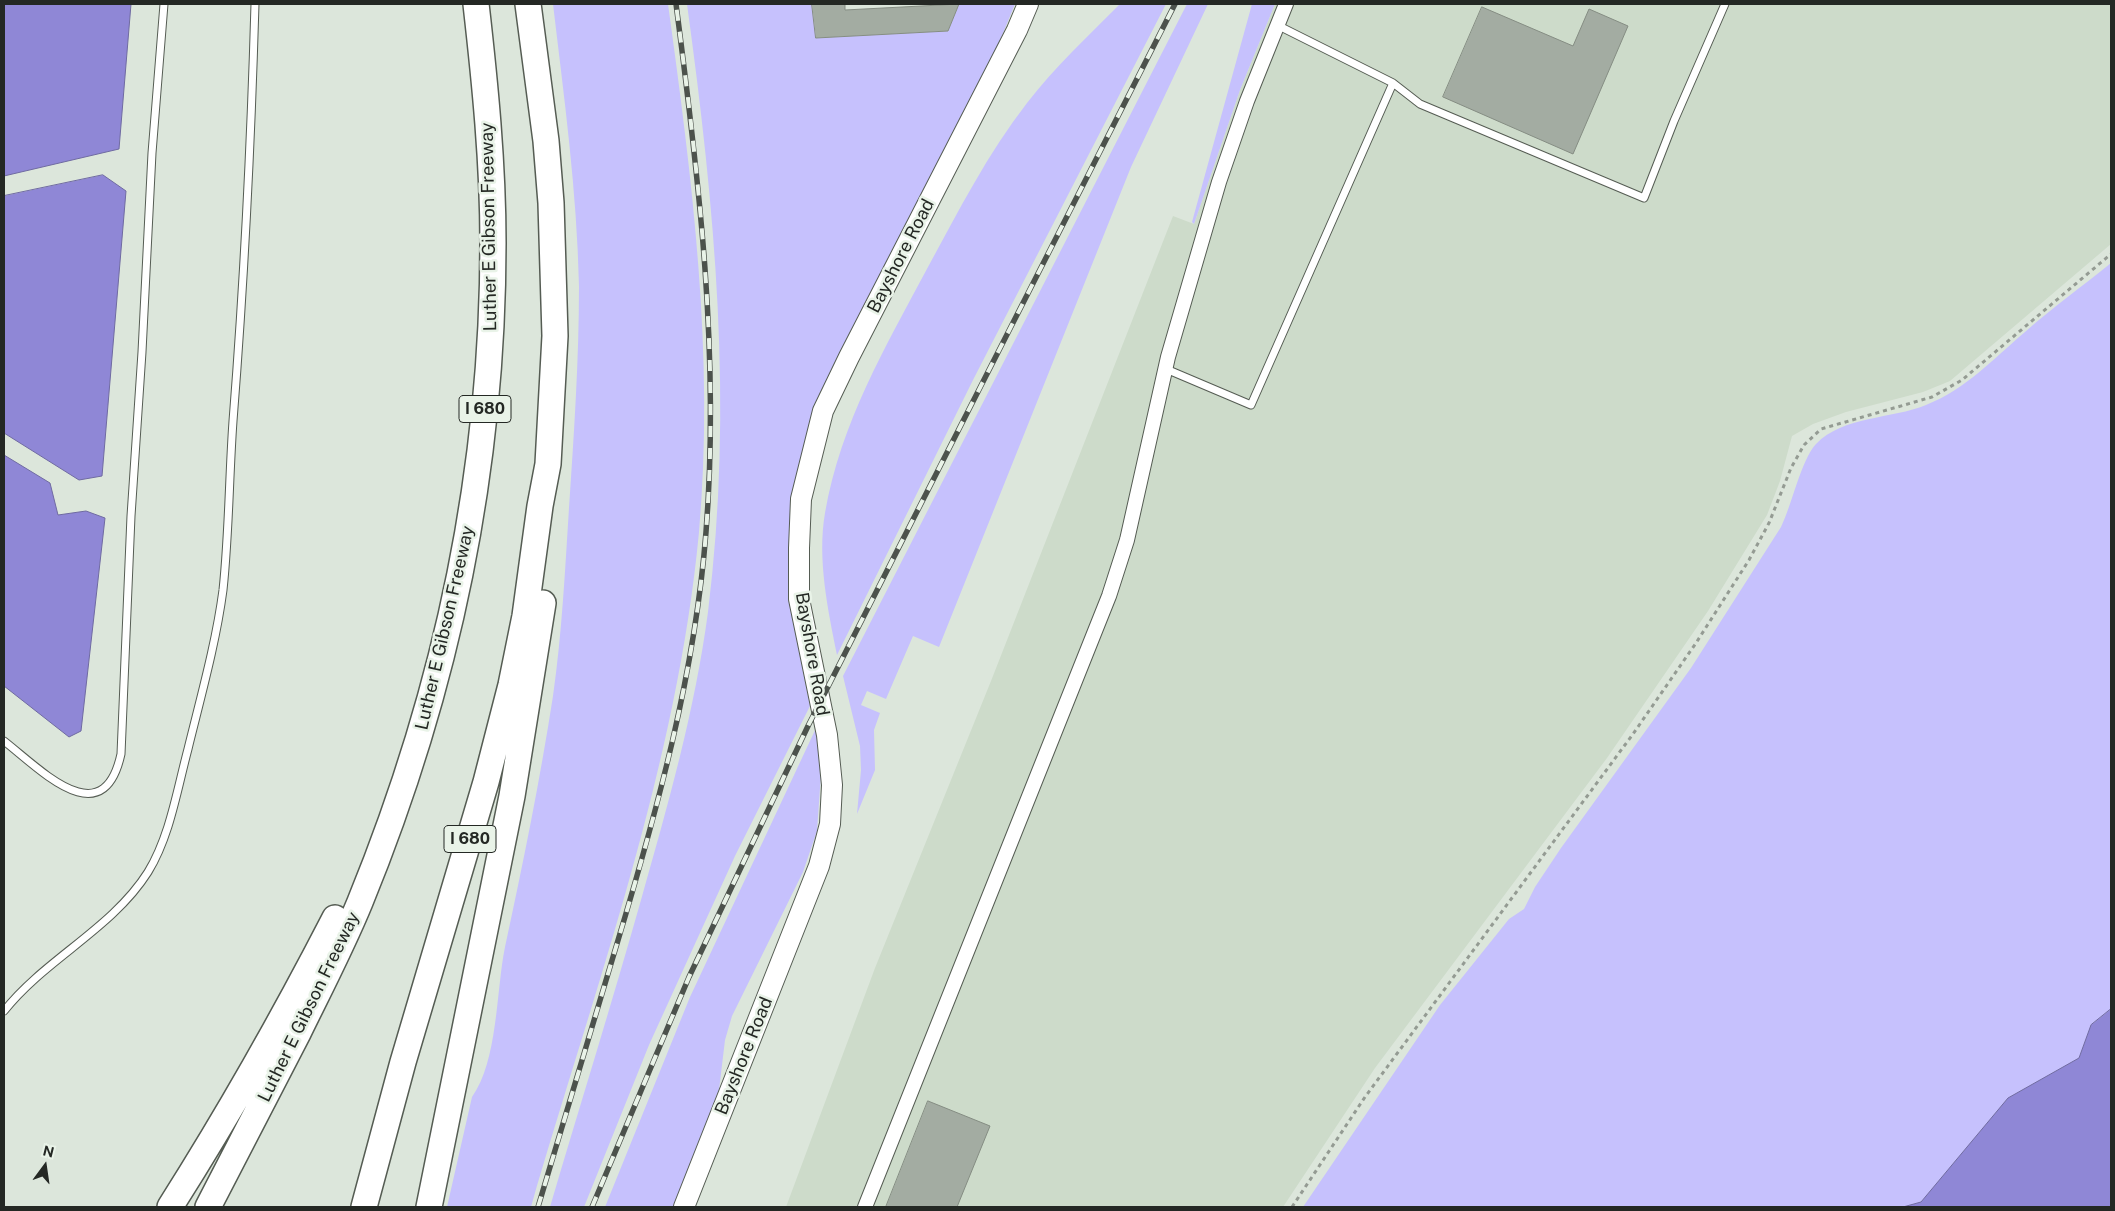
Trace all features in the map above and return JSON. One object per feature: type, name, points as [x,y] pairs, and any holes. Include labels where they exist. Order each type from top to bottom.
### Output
[{"type":"highway","name":"Luther E Gibson Freeway","points":[[208,1207],[352,922],[398,805],[429,705],[453,611],[472,508],[486,404],[492,317],[492,200],[488,116],[476,4]]},
{"type":"highway","name":"I 680","points":[[364,1207],[401,1071],[486,782],[512,686],[525,616],[540,506],[548,464],[555,336],[551,204],[546,141],[528,4]]},
{"type":"highway","points":[[429,1207],[510,805],[538,646],[554,508],[548,464]]},
{"type":"highway","points":[[170,1207],[211,1143],[295,995],[345,898],[398,805]]},
{"type":"street","name":"Bayshore Road","points":[[684,1207],[819,866],[830,824],[832,785],[827,735],[800,599],[799,556],[802,499],[823,411],[853,348],[1017,30],[1028,4]]},
{"type":"street","points":[[865,1207],[1109,596],[1127,540],[1166,369],[1219,182],[1247,102],[1286,4]]},
{"type":"lane","points":[[4,741],[66,789],[80,794],[95,794],[108,786],[117,773],[121,754],[131,516],[142,352],[152,153],[164,4]]},
{"type":"lane","points":[[4,1012],[17,994],[113,912],[131,894],[148,872],[160,849],[168,825],[193,728],[213,642],[222,593],[227,548],[240,334],[255,4]]},
{"type":"lane","points":[[1277,25],[1393,83],[1420,104],[1644,198],[1674,121],[1725,4]]},
{"type":"lane","points":[[1166,369],[1251,404],[1393,83]]},
{"type":"path","points":[[1292,1207],[1365,1097],[1633,734],[1696,643],[1749,560],[1769,523],[1791,468],[1804,445],[1821,429],[1932,397],[1962,380],[2111,254]]},
{"type":"shaded area","points":[[4,4],[131,4],[119,149],[4,176]]},
{"type":"shaded area","points":[[553,4],[668,4],[693,201],[703,333],[703,466],[699,532],[688,619],[673,704],[653,789],[607,957],[531,1207],[447,1207],[472,1097],[481,1082],[487,1065],[495,1025],[505,947],[531,822],[548,727],[561,625],[576,397],[579,286],[573,180]]},
{"type":"shaded area","points":[[687,4],[812,4],[816,38],[948,31],[959,4],[1015,4],[985,77],[847,344],[790,567],[794,626],[810,706],[735,856],[649,1045],[584,1207],[550,1207],[630,939],[671,793],[696,685],[708,612],[716,535],[720,459],[718,307],[706,156]]},
{"type":"shaded area","points":[[1120,4],[1166,4],[973,380],[837,655],[825,584],[822,548],[823,530],[832,480],[853,417],[866,386],[951,225],[999,142],[1027,103],[1049,77]]},
{"type":"shaded area","points":[[1187,4],[1208,4],[1131,167],[939,647],[913,636],[886,699],[867,691],[861,705],[880,713],[874,730],[875,770],[857,814],[861,770],[860,746],[843,676]]},
{"type":"shaded area","points":[[1252,4],[1275,4],[1240,90],[1194,224],[1192,222]]},
{"type":"shaded area","points":[[1275,4],[2111,4],[2111,244],[1950,381],[1923,392],[1846,412],[1813,424],[1792,436],[1780,481],[1767,515],[1708,611],[1607,758],[1375,1068],[1283,1207],[786,1207],[875,968],[991,681],[1173,216],[1194,224],[1240,90]]},
{"type":"shaded area","points":[[103,175],[126,191],[102,476],[79,480],[4,433],[4,196]]},
{"type":"shaded area","points":[[2111,263],[2111,1009],[2091,1025],[2079,1058],[2008,1098],[1921,1202],[1903,1207],[1303,1207],[1440,1005],[1509,919],[1524,909],[1535,887],[1561,848],[1691,668],[1781,527],[1801,471],[1816,444],[1840,428],[1868,419],[1913,410],[1954,391],[1979,373],[2046,314]]},
{"type":"shaded area","points":[[4,455],[50,483],[58,515],[86,511],[105,518],[81,731],[69,737],[4,686]]},
{"type":"shaded area","points":[[817,726],[821,774],[817,831],[803,872],[732,1016],[725,1040],[719,1090],[673,1207],[605,1207],[690,997]]},
{"type":"shaded area","points":[[2111,1009],[2111,1207],[1903,1207],[1921,1202],[2008,1098],[2079,1058],[2091,1025]]},
{"type":"building","points":[[812,4],[845,4],[845,10],[959,4],[948,31],[816,38]]},
{"type":"building","points":[[1482,7],[1573,46],[1589,9],[1628,26],[1573,154],[1443,97]]},
{"type":"building","points":[[928,1101],[990,1126],[957,1207],[886,1207]]},
{"type":"railway","points":[[538,1207],[660,793],[684,690],[701,585],[710,465],[709,333],[699,201],[676,4]]},
{"type":"railway","points":[[592,1207],[689,977],[808,726],[1175,4]]}]
